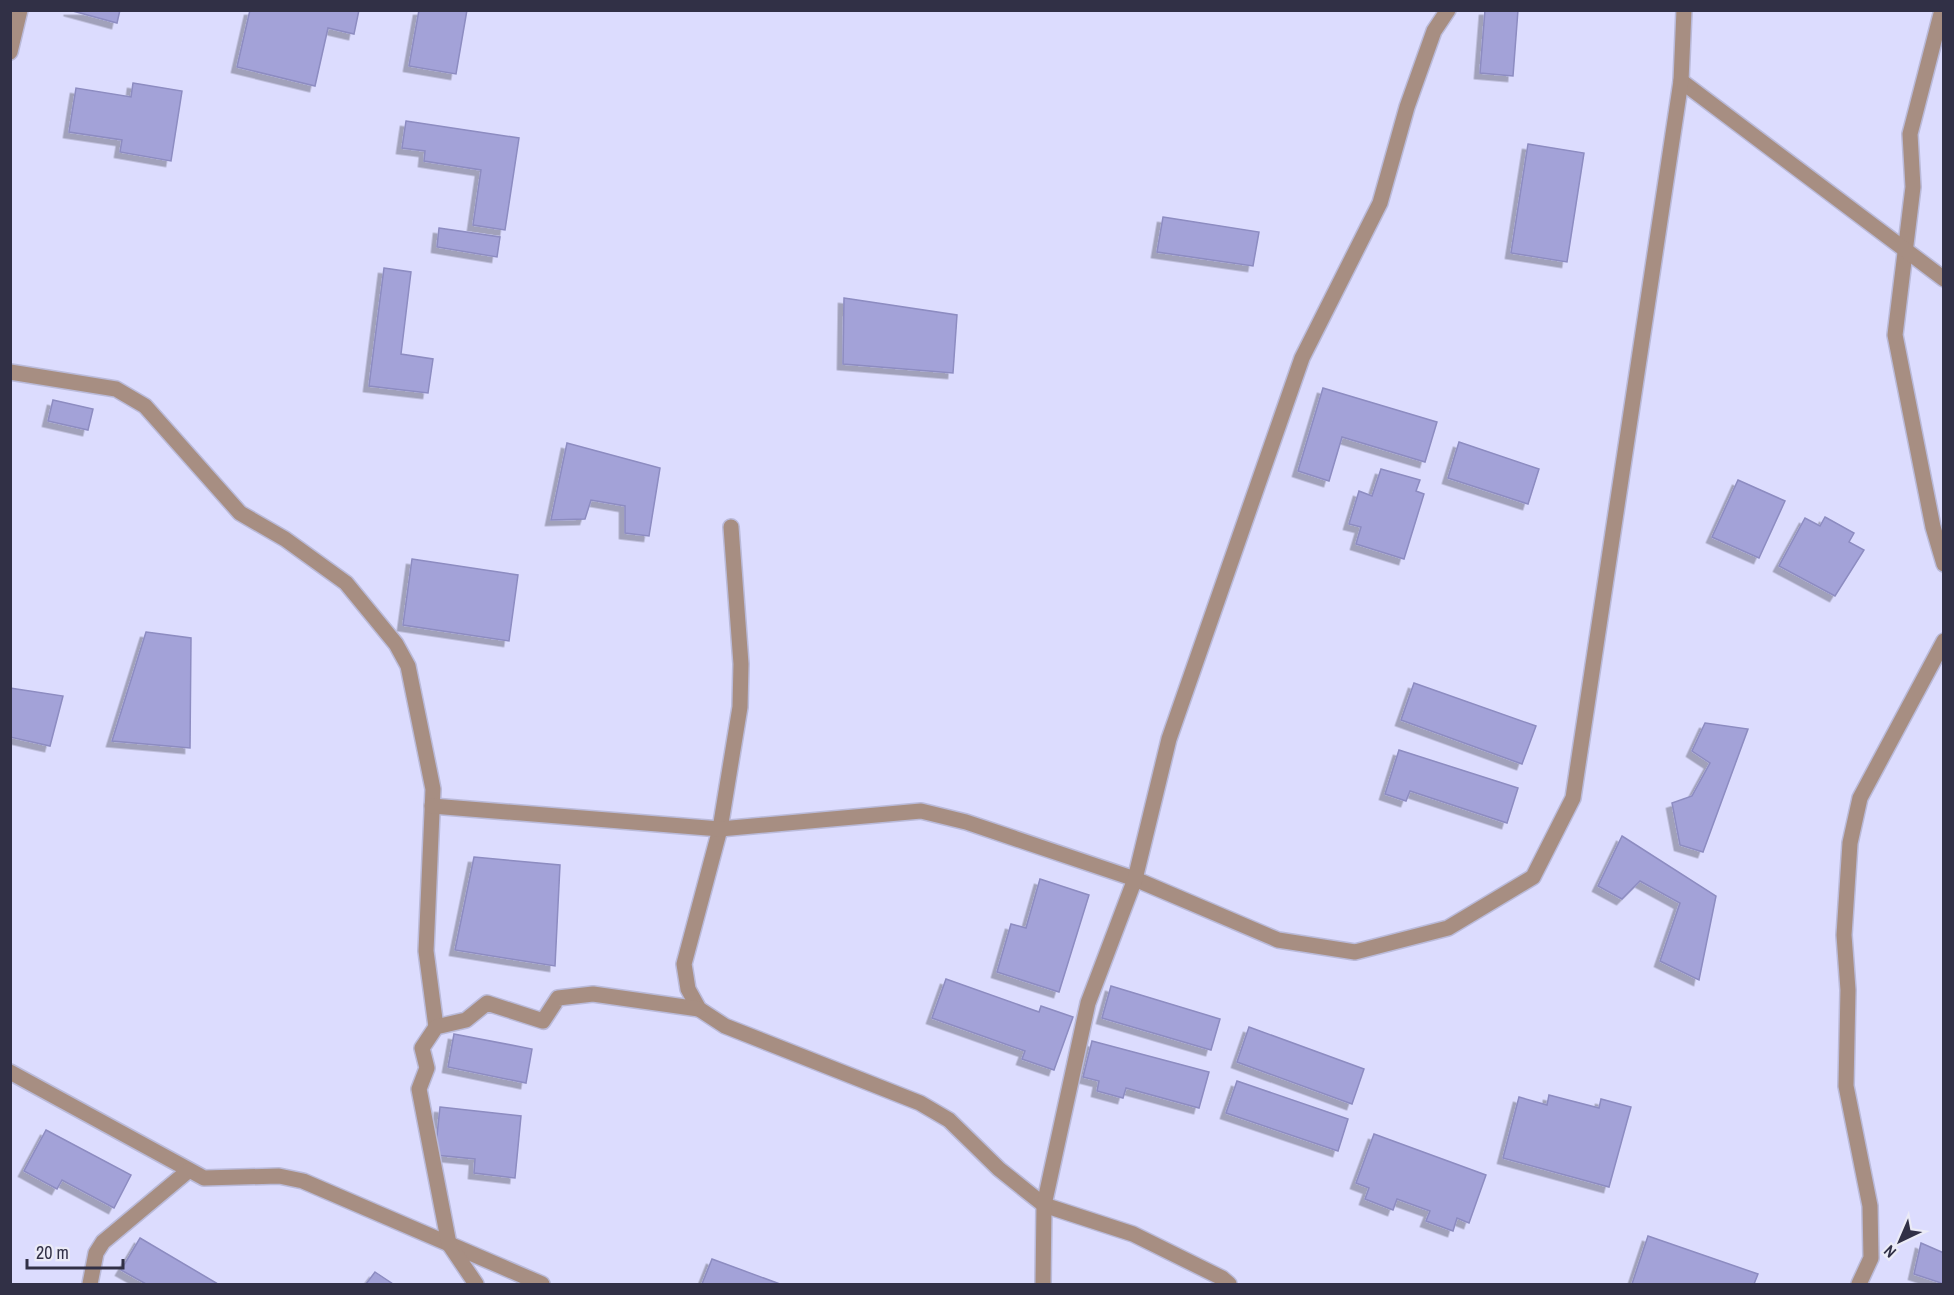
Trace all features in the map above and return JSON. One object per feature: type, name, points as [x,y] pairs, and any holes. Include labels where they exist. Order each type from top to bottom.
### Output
[{"type":"street","points":[[10,52],[20,10]]},
{"type":"street","points":[[1043,1284],[1044,1205],[1088,1003],[1135,879],[1169,739],[1302,358],[1380,203],[1407,107],[1434,31],[1448,10]]},
{"type":"street","points":[[432,806],[720,828],[921,811],[966,822],[1135,879],[1278,940],[1355,952],[1448,928],[1533,876],[1573,798],[1681,81],[1684,10]]},
{"type":"street","points":[[1942,10],[1910,134],[1913,187],[1895,336],[1933,527],[1944,564]]},
{"type":"street","points":[[1681,81],[1944,279]]},
{"type":"street","points":[[10,372],[116,388],[145,406],[240,513],[285,539],[346,583],[396,644],[408,666],[433,789],[426,951],[436,1027],[422,1048],[427,1068],[419,1089],[449,1244],[476,1284]]},
{"type":"street","points":[[699,1009],[688,989],[684,964],[720,828],[740,707],[741,664],[731,528]]},
{"type":"street","points":[[1859,1284],[1871,1258],[1870,1206],[1846,1086],[1848,990],[1844,935],[1850,843],[1860,798],[1944,641]]},
{"type":"street","points":[[436,1027],[466,1020],[487,1003],[543,1021],[558,998],[593,994],[699,1009],[725,1026],[920,1103],[949,1120],[999,1169],[1044,1205],[1133,1234],[1222,1278],[1228,1284]]},
{"type":"street","points":[[10,1072],[188,1172],[204,1178],[279,1176],[303,1181],[542,1284]]},
{"type":"street","points":[[90,1284],[96,1253],[103,1242],[188,1172]]},
{"type":"building","points":[[69,10],[120,10],[117,23]]},
{"type":"building","points":[[250,10],[359,10],[354,34],[328,28],[315,86],[237,67]]},
{"type":"building","points":[[419,10],[467,10],[456,74],[409,66]]},
{"type":"building","points":[[1485,10],[1518,10],[1513,76],[1480,73]]},
{"type":"building","points":[[133,83],[182,91],[171,161],[120,152],[122,140],[69,132],[76,88],[131,97]]},
{"type":"building","points":[[406,121],[519,138],[505,230],[473,225],[481,170],[424,161],[425,151],[402,148]]},
{"type":"building","points":[[1528,144],[1584,153],[1567,262],[1511,253]]},
{"type":"building","points":[[1163,217],[1259,232],[1253,266],[1157,252]]},
{"type":"building","points":[[439,228],[500,237],[497,257],[437,247]]},
{"type":"building","points":[[384,268],[411,272],[401,354],[433,359],[428,393],[369,386]]},
{"type":"building","points":[[844,298],[957,315],[953,373],[843,364]]},
{"type":"building","points":[[1323,388],[1437,422],[1425,462],[1342,437],[1329,481],[1298,471]]},
{"type":"building","points":[[53,400],[93,409],[88,430],[48,421]]},
{"type":"building","points":[[1459,442],[1539,469],[1528,504],[1448,478]]},
{"type":"building","points":[[567,443],[660,468],[649,536],[625,533],[625,506],[591,500],[585,519],[551,520]]},
{"type":"building","points":[[1381,469],[1420,480],[1416,491],[1424,494],[1404,559],[1356,544],[1361,527],[1349,524],[1359,491],[1372,496]]},
{"type":"building","points":[[1738,480],[1785,501],[1759,558],[1712,537]]},
{"type":"building","points":[[1825,517],[1854,533],[1849,542],[1864,550],[1835,596],[1779,566],[1805,518],[1820,526]]},
{"type":"building","points":[[412,559],[518,575],[509,641],[403,625]]},
{"type":"building","points":[[146,632],[191,638],[190,748],[112,741]]},
{"type":"building","points":[[1414,683],[1536,726],[1522,764],[1401,720]]},
{"type":"building","points":[[10,688],[63,696],[50,746],[10,737]]},
{"type":"building","points":[[1705,723],[1748,729],[1703,852],[1680,845],[1672,803],[1692,796],[1710,763],[1692,751]]},
{"type":"building","points":[[1399,750],[1518,788],[1507,823],[1410,791],[1406,801],[1385,794]]},
{"type":"building","points":[[1622,836],[1716,896],[1699,980],[1660,961],[1680,903],[1640,881],[1622,899],[1598,886]]},
{"type":"building","points":[[474,857],[560,865],[555,966],[455,950]]},
{"type":"building","points":[[1040,879],[1089,895],[1059,992],[997,972],[1011,924],[1026,928]]},
{"type":"building","points":[[946,979],[1039,1012],[1041,1006],[1073,1017],[1054,1070],[1022,1059],[1025,1051],[932,1018]]},
{"type":"building","points":[[1111,986],[1220,1019],[1211,1050],[1102,1018]]},
{"type":"building","points":[[1249,1027],[1364,1069],[1352,1104],[1237,1062]]},
{"type":"building","points":[[454,1034],[532,1049],[526,1083],[448,1067]]},
{"type":"building","points":[[1092,1041],[1209,1072],[1199,1108],[1126,1088],[1123,1098],[1097,1091],[1099,1081],[1083,1077]]},
{"type":"building","points":[[1237,1081],[1348,1119],[1338,1151],[1226,1113]]},
{"type":"building","points":[[1549,1095],[1599,1108],[1601,1099],[1631,1107],[1609,1187],[1503,1158],[1519,1097],[1547,1105]]},
{"type":"building","points":[[440,1107],[521,1116],[515,1178],[474,1173],[475,1159],[435,1155]]},
{"type":"building","points":[[46,1130],[131,1175],[114,1208],[62,1180],[57,1189],[24,1171]]},
{"type":"building","points":[[1374,1134],[1486,1175],[1469,1223],[1457,1218],[1453,1231],[1426,1221],[1430,1211],[1397,1199],[1393,1210],[1365,1199],[1369,1188],[1356,1183]]},
{"type":"building","points":[[1648,1236],[1758,1274],[1754,1284],[1632,1284]]},
{"type":"building","points":[[140,1238],[218,1284],[146,1284],[121,1270]]},
{"type":"building","points":[[1921,1243],[1944,1253],[1944,1284],[1914,1274]]},
{"type":"building","points":[[712,1259],[780,1284],[702,1284]]},
{"type":"building","points":[[375,1272],[393,1284],[366,1284]]}]
